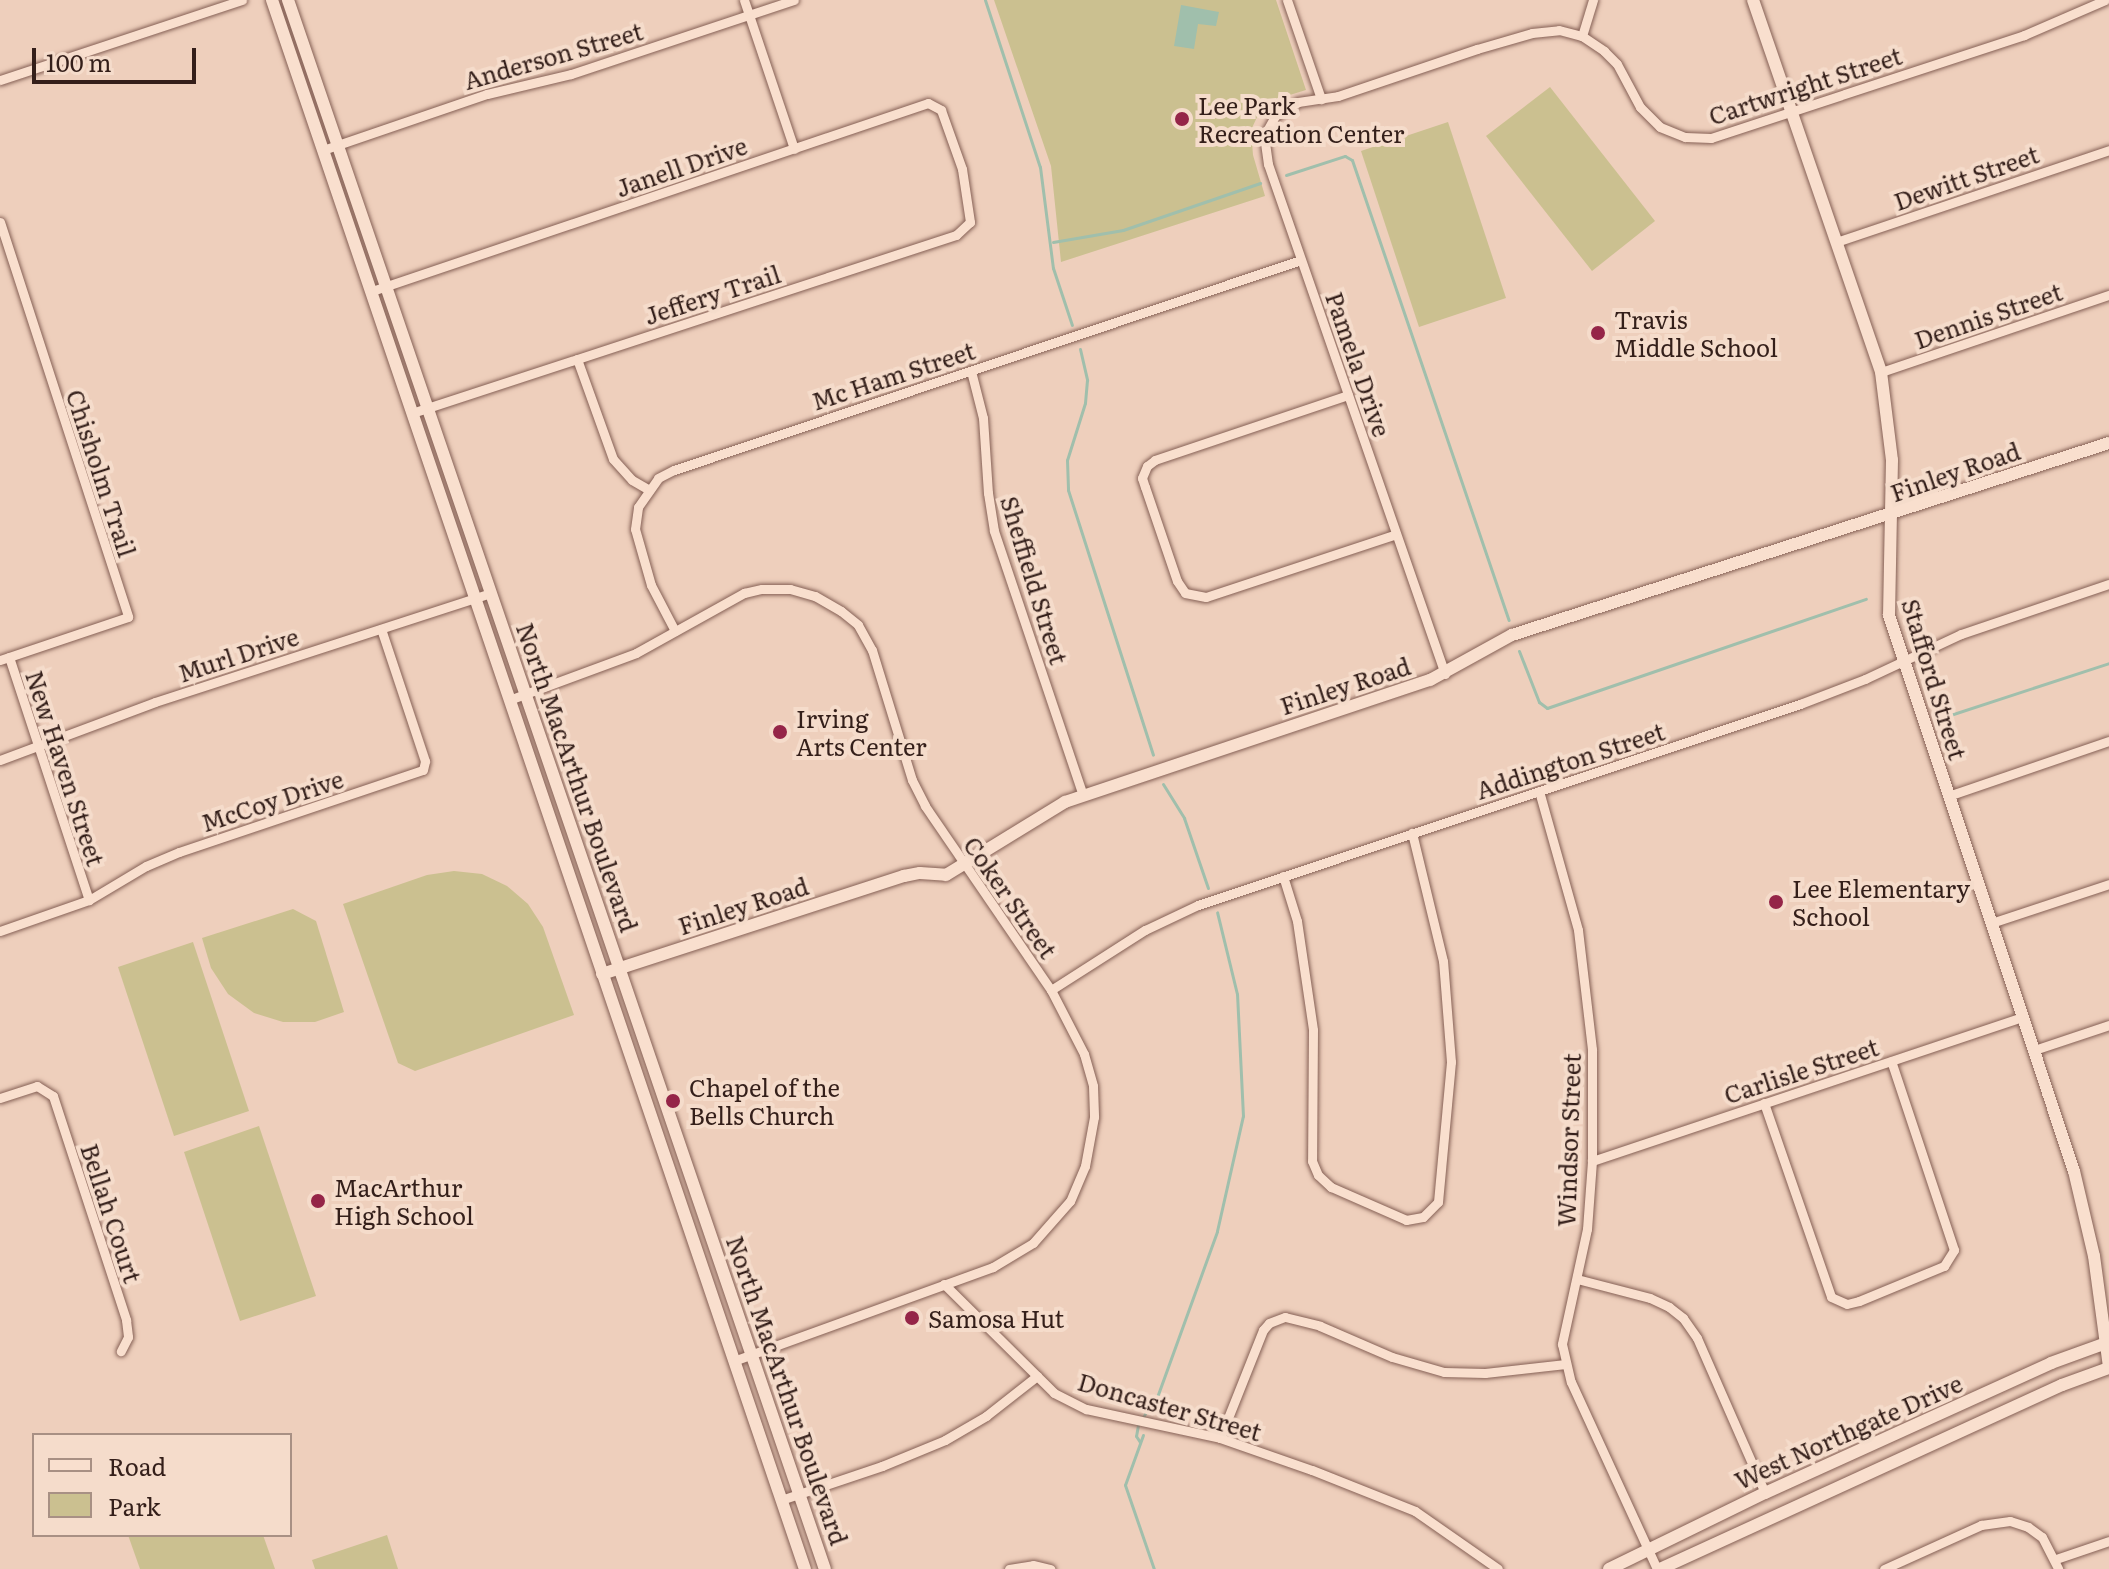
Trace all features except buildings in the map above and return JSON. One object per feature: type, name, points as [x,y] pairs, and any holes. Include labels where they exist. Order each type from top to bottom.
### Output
[{"type":"main road","name":"North MacArthur Boulevard","points":[[272,0],[805,1569]]},
{"type":"main road","name":"North MacArthur Boulevard","points":[[288,0],[825,1569]]},
{"type":"main road","name":"Stafford Street","points":[[1753,0],[1881,372],[1890,433],[1893,515],[1887,602],[2084,1212],[2108,1342],[2109,1368]]},
{"type":"main road","name":"Finley Road","points":[[602,974],[904,876],[920,873],[946,875],[1047,811],[1083,795],[1445,674],[1512,635],[1779,547],[1893,515],[2109,443]]},
{"type":"main road","points":[[624,1040],[642,1033]]},
{"type":"main road","points":[[674,1184],[692,1179]]},
{"type":"main road","points":[[704,1273],[722,1266]]},
{"type":"main road","name":"West Northgate Drive","points":[[1609,1569],[1765,1493],[2051,1363],[2108,1342]]},
{"type":"main road","name":"West Northgate Drive","points":[[1659,1569],[2062,1385],[2109,1368]]},
{"type":"street","points":[[0,80],[242,0]]},
{"type":"street","points":[[744,0],[794,149]]},
{"type":"street","name":"Anderson Street","points":[[323,150],[487,94],[571,74],[794,0]]},
{"type":"street","points":[[1287,0],[1321,99],[1532,33],[1559,30],[1582,36],[1593,0]]},
{"type":"street","name":"Cartwright Street","points":[[1582,36],[1617,64],[1649,119],[1672,134],[1711,138],[2036,30],[2105,0]]},
{"type":"street","name":"Pamela Drive","points":[[1321,99],[1287,106],[1275,116],[1264,136],[1268,164],[1445,674]]},
{"type":"street","name":"Janell Drive","points":[[372,291],[935,104],[941,110],[962,169]]},
{"type":"street","name":"Dewitt Street","points":[[1836,242],[2109,150]]},
{"type":"street","name":"Jeffery Trail","points":[[412,413],[956,235],[970,222],[962,169]]},
{"type":"street","name":"Chisholm Trail","points":[[0,222],[128,617],[4,658]]},
{"type":"street","name":"Mc Ham Street","points":[[649,490],[658,478],[674,470],[1301,260]]},
{"type":"street","name":"Dennis Street","points":[[1881,372],[2109,295]]},
{"type":"street","points":[[577,359],[613,459],[632,480],[649,490],[638,507],[635,529],[651,585],[675,631]]},
{"type":"street","name":"Sheffield Street","points":[[971,371],[983,418],[994,531],[1083,795]]},
{"type":"street","points":[[1348,395],[1155,460],[1147,466],[1142,478],[1171,563],[1185,593],[1206,597],[1396,534]]},
{"type":"street","name":"Addington Street","points":[[1051,990],[1178,913],[1800,704],[1973,630],[2109,584]]},
{"type":"street","name":"Coker Street","points":[[509,700],[606,666],[744,593],[762,589],[790,589],[815,596],[841,611],[858,625],[872,650],[912,780],[925,806],[1051,990],[1074,1031],[1093,1086],[1093,1135],[1085,1166],[1070,1201],[1033,1243],[993,1267],[734,1361]]},
{"type":"street","name":"Murl Drive","points":[[0,760],[39,748],[155,702],[491,593]]},
{"type":"street","name":"McCoy Drive","points":[[0,931],[89,900],[170,855],[423,770],[425,761],[381,629]]},
{"type":"street","name":"New Haven Street","points":[[4,658],[39,748],[89,900]]},
{"type":"street","points":[[1948,796],[2109,741]]},
{"type":"street","name":"Windsor Street","points":[[1539,791],[1571,894],[1583,960],[1592,1050],[1592,1161],[1587,1229],[1564,1325],[1565,1364],[1646,1549],[1659,1569]]},
{"type":"street","points":[[1283,876],[1297,921],[1308,980],[1315,1091],[1312,1161],[1318,1175],[1331,1187],[1406,1220],[1423,1217],[1438,1202],[1451,1062],[1443,961],[1412,833]]},
{"type":"street","points":[[1991,923],[2109,884]]},
{"type":"street","name":"Carlisle Street","points":[[1592,1161],[2023,1017]]},
{"type":"street","points":[[2034,1050],[2109,1025]]},
{"type":"street","points":[[1764,1103],[1831,1297],[1847,1304],[1944,1266],[1954,1250],[1891,1061]]},
{"type":"street","name":"Bellah Court","points":[[0,1098],[37,1086],[53,1096],[126,1320],[128,1337],[121,1351]]},
{"type":"street","points":[[1577,1279],[1650,1298],[1683,1318],[1697,1338],[1765,1493]]},
{"type":"street","name":"Doncaster Street","points":[[944,1284],[1054,1393],[1086,1409],[1220,1438],[1415,1511],[1498,1569]]},
{"type":"street","points":[[1220,1438],[1263,1330],[1269,1323],[1285,1317],[1320,1326],[1392,1357],[1444,1372],[1485,1373],[1565,1364]]},
{"type":"street","points":[[781,1500],[938,1443],[986,1416],[1037,1376]]},
{"type":"street","points":[[1884,1569],[1994,1522],[2010,1521],[2028,1527],[2042,1537],[2057,1564],[2109,1541]]},
{"type":"street","points":[[1009,1569],[1033,1565],[1051,1569]]},
{"type":"green space","points":[[994,0],[1276,0],[1306,90],[1280,98],[1259,113],[1251,130],[1253,155],[1265,196],[1061,262],[1051,166]]},
{"type":"green space","points":[[1550,87],[1655,221],[1592,271],[1486,136]]},
{"type":"green space","points":[[1448,122],[1506,298],[1419,327],[1361,151]]},
{"type":"green space","points":[[454,871],[482,874],[507,886],[528,904],[543,927],[574,1015],[415,1071],[398,1063],[343,904],[427,875]]},
{"type":"green space","points":[[293,909],[316,921],[344,1012],[315,1022],[283,1022],[254,1013],[228,994],[211,968],[202,938]]},
{"type":"green space","points":[[193,942],[249,1111],[174,1136],[118,967]]},
{"type":"green space","points":[[259,1126],[316,1296],[240,1321],[184,1152]]},
{"type":"green space","points":[[387,1535],[398,1569],[315,1569],[312,1560]]},
{"type":"green space","points":[[129,1537],[264,1537],[275,1569],[140,1569]]},
{"type":"shaded area","points":[[1181,5],[1219,12],[1216,26],[1198,24],[1194,49],[1174,46]]},
{"type":"waterway","points":[[985,0],[1040,167],[1053,268],[1072,325]]},
{"type":"waterway","points":[[1286,175],[1345,156],[1352,160],[1509,620]]},
{"type":"waterway","points":[[1053,242],[1123,230],[1260,183]]},
{"type":"waterway","points":[[1080,349],[1087,380],[1085,403],[1067,460],[1068,490],[1153,755]]},
{"type":"waterway","points":[[1519,651],[1539,702],[1547,708],[1866,599]]},
{"type":"waterway","points":[[1938,719],[2109,663]]},
{"type":"waterway","points":[[1163,784],[1184,818],[1208,888]]},
{"type":"waterway","points":[[1152,1411],[1217,1231],[1243,1116],[1237,994],[1217,912]]},
{"type":"waterway","points":[[1143,1418],[1150,1402],[1156,1401]]},
{"type":"waterway","points":[[1138,1425],[1136,1436],[1140,1442]]},
{"type":"waterway","points":[[1143,1435],[1125,1485],[1154,1569]]},
{"type":"place","name":"Lee Park Recreation Center","points":[[1182,119]]},
{"type":"place","name":"Travis Middle School","points":[[1598,333]]},
{"type":"place","name":"Irving Arts Center","points":[[780,732]]},
{"type":"place","name":"Lee Elementary School","points":[[1776,902]]},
{"type":"place","name":"Chapel of the Bells Church","points":[[673,1101]]},
{"type":"place","name":"MacArthur High School","points":[[318,1201]]},
{"type":"place","name":"Samosa Hut","points":[[912,1318]]}]
